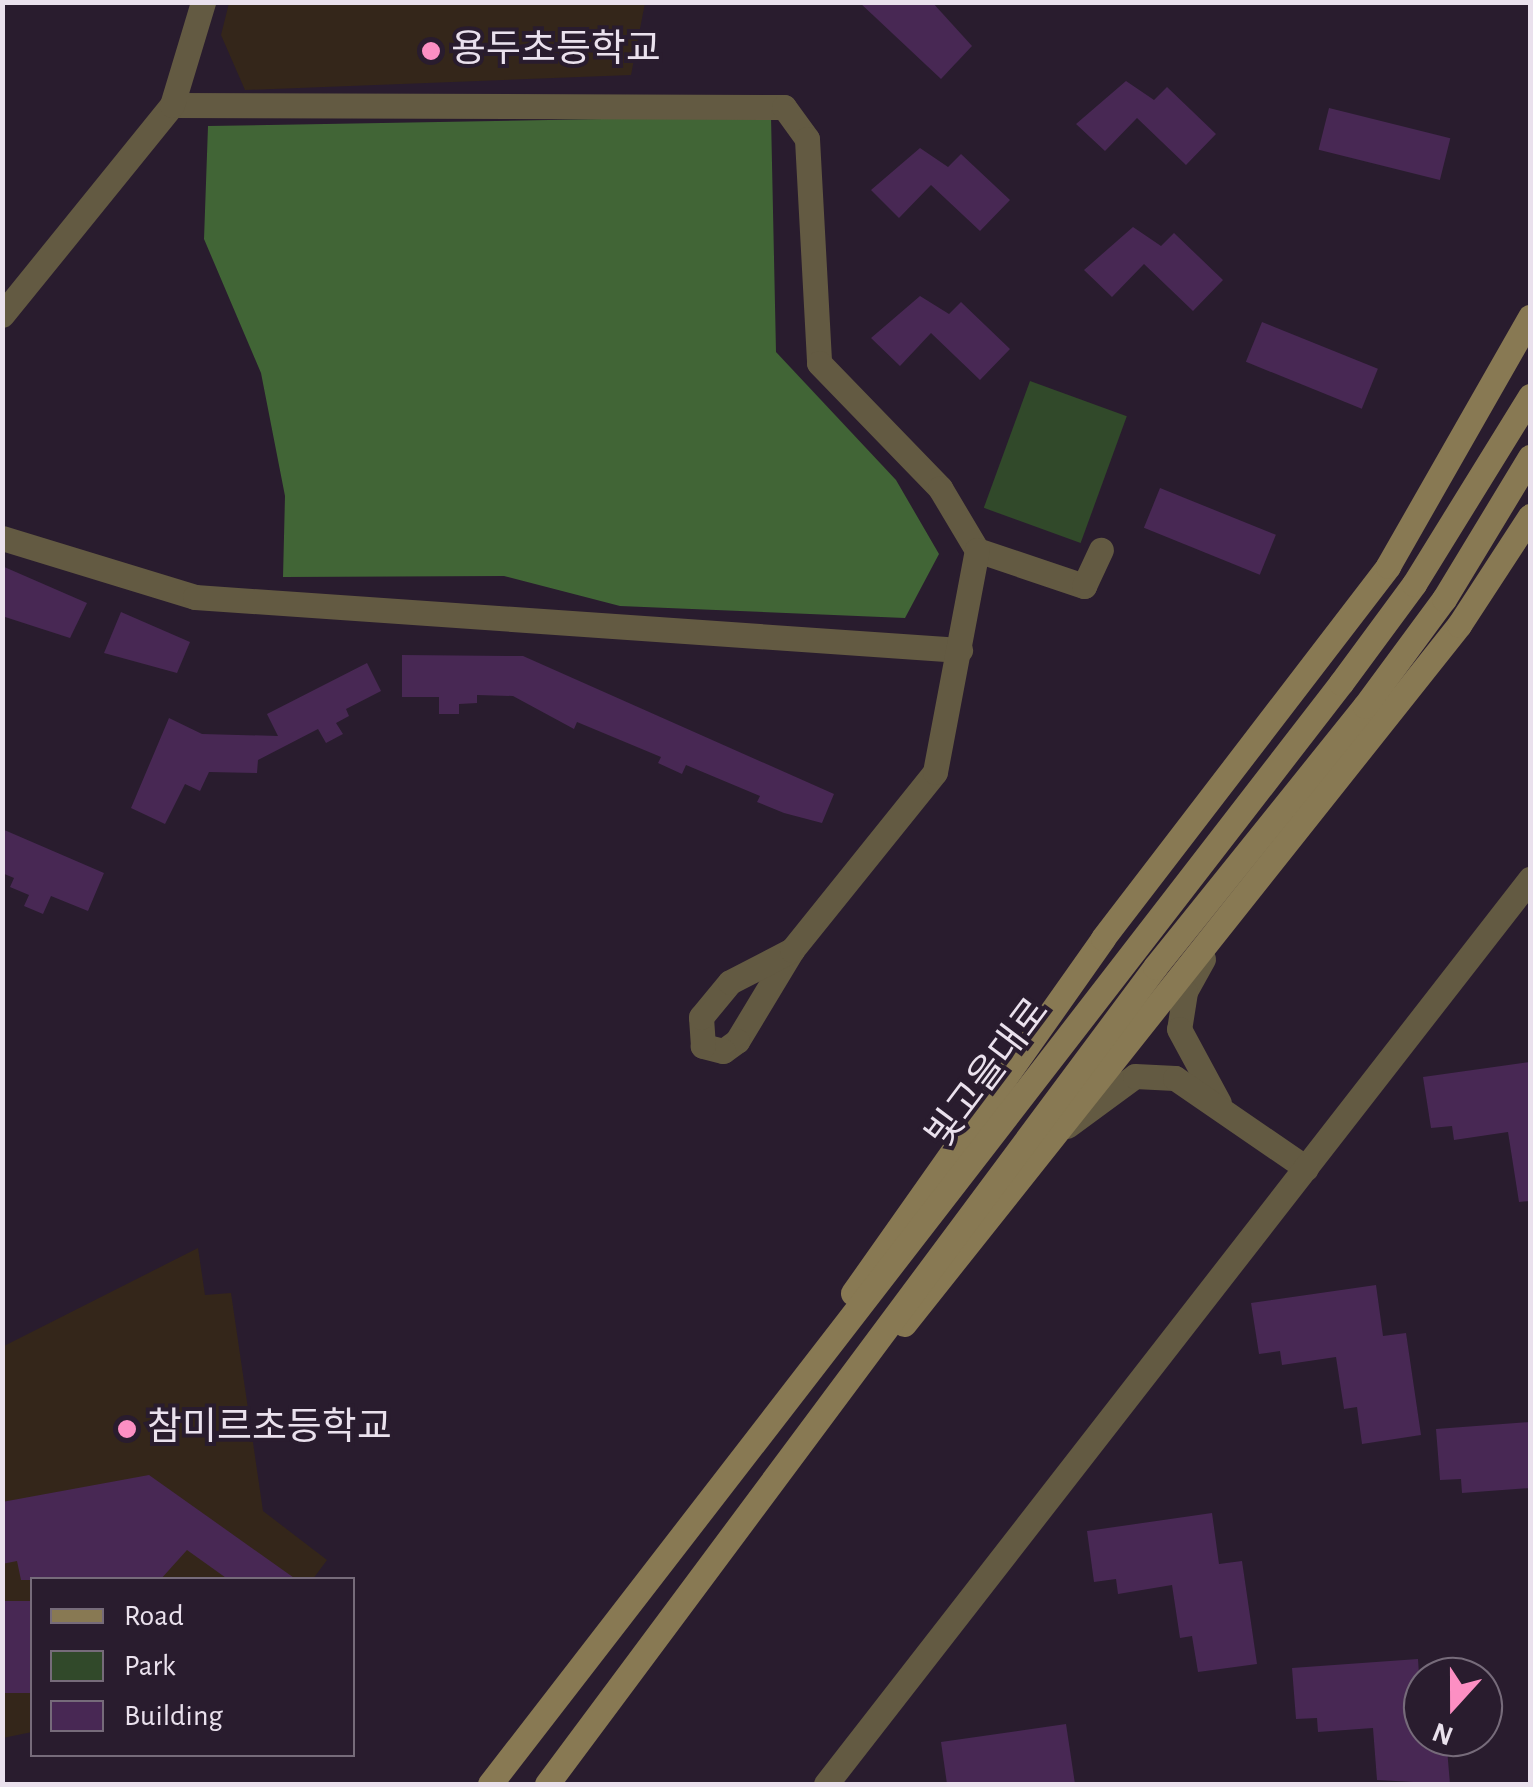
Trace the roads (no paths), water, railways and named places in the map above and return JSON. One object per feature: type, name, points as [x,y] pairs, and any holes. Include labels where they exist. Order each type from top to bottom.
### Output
[{"type":"main road","points":[[820,1348],[880,1248],[1103,938],[1388,566],[1530,317]]},
{"type":"main road","name":"빛고을대로","points":[[490,1784],[820,1348],[897,1260],[1341,683],[1414,584],[1530,396]]},
{"type":"main road","name":"빛고을대로","points":[[548,1784],[1154,968],[1365,706],[1444,599],[1530,458]]},
{"type":"main road","points":[[855,1374],[939,1288],[1459,626],[1530,516]]},
{"type":"street","points":[[2,315],[172,105],[203,2]]},
{"type":"street","points":[[172,105],[784,107],[807,139],[819,363],[929,475],[978,550],[1084,586],[1100,550]]},
{"type":"street","points":[[2,538],[194,597],[960,650]]},
{"type":"street","points":[[792,950],[935,772],[978,550]]},
{"type":"street","points":[[826,1784],[1530,879]]},
{"type":"street","points":[[1219,1104],[1179,1030],[1184,992],[1220,929]]},
{"type":"street","points":[[1063,1129],[1135,1076],[1174,1078],[1219,1104],[1306,1168]]},
{"type":"place","name":"용두초등학교","points":[[431,51]]},
{"type":"place","name":"참미르초등학교","points":[[127,1429]]}]
